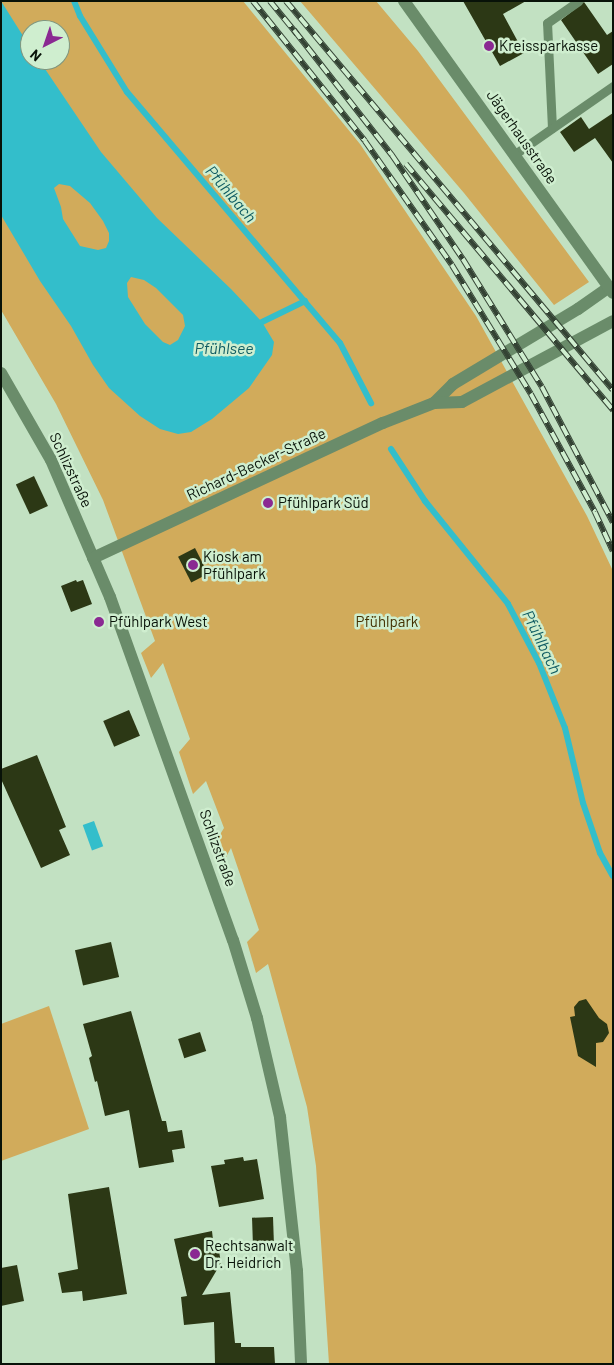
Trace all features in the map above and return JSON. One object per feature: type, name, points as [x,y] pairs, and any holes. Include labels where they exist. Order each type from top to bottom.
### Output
[{"type":"street","name":"Jägerhausstraße","points":[[404,1],[611,290]]},
{"type":"street","name":"Richard-Becker-Straße","points":[[434,403],[453,384],[611,290]]},
{"type":"street","name":"Richard-Becker-Straße","points":[[93,558],[369,429],[434,403],[462,402],[613,321]]},
{"type":"street","name":"Schlizstraße","points":[[1,373],[51,460],[110,597],[230,930],[257,1018],[280,1117],[297,1271],[301,1364]]},
{"type":"lane","points":[[552,128],[547,23],[578,1]]},
{"type":"lane","points":[[515,154],[613,86]]},
{"type":"green space","name":"Pfühlpark","points":[[1,1],[243,1],[360,144],[476,316],[587,516],[613,571],[613,1364],[329,1364],[316,1166],[307,1107],[268,964],[256,973],[247,942],[259,930],[231,848],[220,868],[213,846],[224,828],[206,781],[193,794],[179,752],[190,739],[163,663],[151,678],[141,653],[155,641],[103,500],[56,404],[1,310]]},
{"type":"green space","points":[[300,1],[376,1],[418,51],[589,282],[554,305],[464,193]]},
{"type":"green space","points":[[49,1006],[89,1129],[1,1161],[1,1024]]},
{"type":"water","name":"Pfühlsee","points":[[1,1],[20,31],[20,70],[46,70],[101,152],[157,218],[231,289],[262,322],[274,342],[272,355],[249,388],[212,419],[191,432],[178,434],[160,429],[140,416],[109,388],[93,365],[71,326],[40,281],[1,215]],"holes":[[[59,184],[70,186],[90,203],[103,221],[109,233],[109,241],[106,248],[98,250],[80,246],[63,219],[54,188]],[[131,277],[144,280],[156,288],[183,315],[185,326],[178,340],[170,345],[163,342],[145,324],[128,297],[127,283]]]},
{"type":"water","points":[[94,821],[103,846],[92,850],[83,825]]},
{"type":"building","points":[[463,1],[526,1],[503,14],[524,53],[500,66]]},
{"type":"building","points":[[584,2],[607,35],[613,31],[613,64],[598,74],[561,20]]},
{"type":"building","points":[[613,113],[613,163],[595,138],[574,152],[560,132],[581,117],[589,129]]},
{"type":"building","points":[[34,476],[48,506],[30,514],[16,484]]},
{"type":"building","name":"Kiosk am Pfühlpark","points":[[195,548],[208,574],[191,582],[178,557]]},
{"type":"building","points":[[76,580],[77,582],[83,580],[92,604],[71,612],[61,586]]},
{"type":"building","points":[[129,710],[140,736],[114,747],[103,721]]},
{"type":"building","points":[[37,755],[66,827],[59,830],[70,855],[41,868],[1,779],[1,769]]},
{"type":"building","points":[[111,942],[119,977],[83,985],[75,950]]},
{"type":"building","points":[[586,999],[599,1018],[607,1024],[609,1033],[603,1042],[596,1043],[596,1067],[578,1056],[570,1017],[575,1016],[574,1007],[579,1001]]},
{"type":"building","points":[[131,1011],[162,1121],[166,1121],[168,1132],[182,1130],[185,1148],[172,1150],[174,1162],[139,1168],[129,1110],[105,1116],[97,1081],[95,1082],[89,1058],[92,1056],[83,1024]]},
{"type":"building","points":[[200,1032],[206,1051],[184,1058],[178,1039]]},
{"type":"building","points":[[243,1157],[244,1161],[257,1159],[264,1199],[219,1207],[211,1166],[225,1164],[224,1160]]},
{"type":"building","points":[[109,1187],[127,1294],[83,1301],[82,1291],[62,1293],[58,1273],[78,1269],[68,1194]]},
{"type":"building","points":[[273,1217],[274,1248],[253,1249],[252,1218]]},
{"type":"building","points":[[212,1231],[213,1240],[218,1245],[221,1263],[202,1295],[230,1292],[235,1343],[241,1343],[241,1347],[274,1347],[275,1364],[215,1364],[214,1322],[184,1325],[181,1297],[187,1296],[174,1239]]},
{"type":"building","points":[[17,1265],[24,1301],[1,1306],[1,1268]]},
{"type":"waterway","name":"Pfühlbach","points":[[74,1],[80,16],[127,92],[340,343],[371,403]]},
{"type":"waterway","points":[[262,322],[305,301]]},
{"type":"waterway","name":"Pfühlbach","points":[[391,449],[425,501],[508,604],[539,663],[565,728],[583,803],[600,853],[613,876]]},
{"type":"railway","points":[[253,1],[365,141],[452,265],[531,394],[595,512],[613,551]]},
{"type":"railway","points":[[270,1],[297,34]]},
{"type":"railway","points":[[286,1],[613,390]]},
{"type":"railway","points":[[294,30],[392,155],[463,259],[542,387],[613,522]]},
{"type":"railway","points":[[406,164],[613,410]]},
{"type":"place","name":"Kreissparkasse","points":[[489,46]]},
{"type":"place","name":"Pfühlpark Süd","points":[[268,503]]},
{"type":"place","name":"Kiosk am Pfühlpark","points":[[193,565]]},
{"type":"place","name":"Pfühlpark West","points":[[99,622]]},
{"type":"place","name":"Rechtsanwalt Dr. Heidrich","points":[[195,1254]]}]
